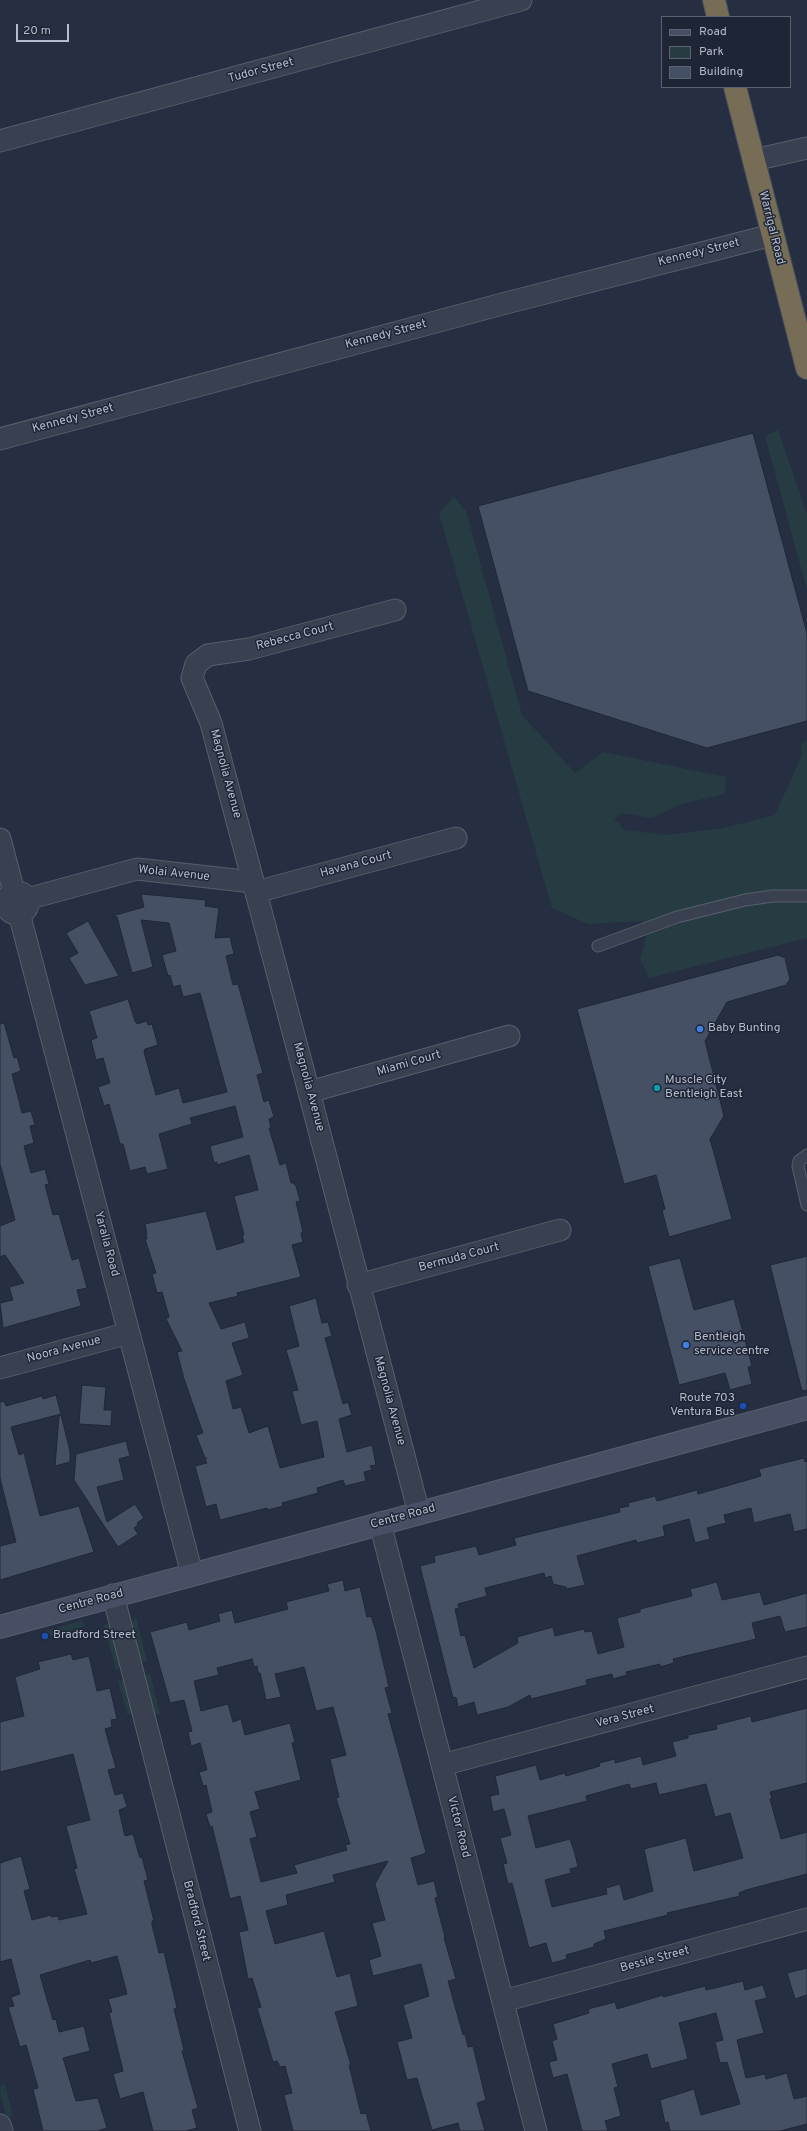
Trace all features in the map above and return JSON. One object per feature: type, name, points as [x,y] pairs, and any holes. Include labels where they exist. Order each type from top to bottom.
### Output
[{"type":"highway","points":[[714,0],[718,16]]},
{"type":"highway","name":"Warrigal Road","points":[[735,88],[807,368]]},
{"type":"main road","name":"Centre Road","points":[[0,1627],[113,1595],[807,1408]]},
{"type":"street","name":"Tudor Street","points":[[0,141],[521,0]]},
{"type":"street","points":[[754,160],[807,148]]},
{"type":"street","name":"Kennedy Street","points":[[0,439],[506,303],[772,234]]},
{"type":"street","name":"Rebecca Court","points":[[196,664],[208,655],[249,649],[394,610]]},
{"type":"street","name":"Magnolia Avenue","points":[[196,664],[192,678],[211,723],[419,1513]]},
{"type":"street","name":"Havana Court","points":[[255,887],[456,838]]},
{"type":"street","name":"Yaralla Road","points":[[0,839],[13,903],[129,1333],[192,1574]]},
{"type":"street","name":"Wolai Avenue","points":[[13,903],[137,869],[255,887]]},
{"type":"street","name":"Miami Court","points":[[309,1092],[509,1036]]},
{"type":"street","name":"Bermuda Court","points":[[358,1285],[560,1230]]},
{"type":"street","name":"Noora Avenue","points":[[0,1368],[129,1333]]},
{"type":"street","name":"Victor Road","points":[[380,1523],[536,2131]]},
{"type":"street","name":"Bradford Street","points":[[113,1595],[250,2131]]},
{"type":"street","name":"Vera Street","points":[[442,1765],[807,1668]]},
{"type":"street","name":"Bessie Street","points":[[503,2001],[807,1919]]},
{"type":"street","points":[[0,2125],[2,2131]]},
{"type":"lane","points":[[598,946],[677,917],[745,900],[773,896],[807,896]]},
{"type":"lane","points":[[807,1155],[799,1161],[798,1166],[807,1205]]},
{"type":"green space","points":[[778,430],[807,514],[807,590],[765,436]]},
{"type":"green space","points":[[454,497],[466,511],[522,715],[575,773],[603,752],[726,777],[725,794],[681,804],[652,818],[621,813],[614,819],[625,830],[666,835],[724,828],[775,815],[802,755],[801,744],[807,740],[807,938],[649,978],[640,959],[647,934],[642,921],[588,924],[552,908],[439,513]]},
{"type":"green space","points":[[136,1617],[147,1661],[143,1662],[140,1660],[130,1622]]},
{"type":"green space","points":[[80,1621],[83,1622],[85,1626],[44,1638],[42,1632]]},
{"type":"green space","points":[[108,1624],[111,1629],[121,1666],[116,1670],[104,1625]]},
{"type":"green space","points":[[150,1673],[160,1714],[156,1715],[153,1713],[145,1677]]},
{"type":"green space","points":[[118,1680],[125,1682],[132,1712],[131,1714],[127,1714]]},
{"type":"green space","points":[[5,2084],[13,2117],[6,2115],[0,2093],[1,2085]]},
{"type":"building","points":[[753,433],[807,633],[807,721],[707,748],[528,691],[478,506]]},
{"type":"building","points":[[141,894],[206,900],[205,906],[219,908],[215,938],[230,937],[234,954],[226,956],[233,985],[238,984],[263,1073],[257,1075],[264,1102],[269,1100],[274,1117],[269,1119],[271,1128],[269,1128],[280,1165],[286,1163],[291,1183],[296,1186],[300,1201],[296,1202],[303,1232],[301,1233],[303,1242],[292,1245],[301,1277],[237,1293],[238,1296],[209,1303],[221,1329],[245,1322],[249,1338],[232,1343],[243,1375],[226,1381],[233,1409],[241,1407],[249,1433],[268,1426],[280,1468],[324,1457],[317,1421],[301,1425],[292,1391],[298,1390],[286,1350],[299,1346],[289,1306],[316,1298],[322,1323],[328,1322],[332,1336],[325,1338],[343,1404],[348,1402],[352,1415],[339,1419],[347,1452],[372,1445],[376,1465],[370,1466],[372,1470],[364,1472],[366,1481],[345,1486],[343,1480],[317,1488],[318,1493],[282,1503],[283,1506],[268,1510],[267,1508],[220,1520],[216,1504],[206,1507],[195,1466],[207,1463],[205,1459],[207,1458],[205,1458],[196,1435],[203,1433],[184,1379],[177,1352],[182,1351],[166,1319],[169,1317],[162,1292],[157,1293],[152,1274],[156,1273],[145,1239],[147,1239],[147,1234],[145,1224],[206,1211],[217,1250],[244,1242],[242,1235],[244,1235],[234,1196],[258,1190],[249,1155],[217,1165],[217,1162],[214,1163],[210,1146],[243,1137],[235,1106],[190,1118],[192,1124],[159,1134],[168,1169],[147,1174],[145,1167],[130,1171],[123,1144],[120,1144],[109,1104],[104,1106],[98,1087],[110,1083],[103,1058],[96,1060],[91,1040],[97,1038],[89,1011],[128,999],[137,1024],[147,1021],[148,1025],[152,1024],[158,1045],[145,1049],[144,1052],[156,1095],[179,1088],[183,1103],[227,1092],[200,993],[183,997],[180,985],[173,987],[170,975],[168,976],[162,955],[176,951],[169,923],[141,920],[153,967],[132,973],[117,917],[112,916],[144,907]]},
{"type":"building","points":[[88,921],[119,976],[85,985],[69,958],[78,953],[66,933]]},
{"type":"building","name":"Muscle City Bentleigh East","points":[[778,955],[785,958],[790,979],[786,985],[727,1002],[705,1041],[724,1116],[710,1139],[732,1219],[669,1237],[662,1210],[665,1209],[656,1175],[624,1184],[577,1009]]},
{"type":"building","points":[[4,1023],[14,1058],[17,1057],[21,1071],[12,1074],[22,1113],[31,1111],[35,1125],[30,1126],[34,1143],[24,1146],[31,1173],[45,1169],[49,1184],[45,1185],[53,1215],[59,1214],[72,1260],[79,1258],[87,1288],[77,1290],[81,1306],[3,1328],[0,1303],[13,1300],[9,1287],[24,1283],[5,1255],[0,1257],[0,1226],[15,1220],[0,1164],[0,1024]]},
{"type":"building","points":[[807,1256],[807,1390],[802,1391],[770,1265]]},
{"type":"building","points":[[680,1258],[694,1310],[734,1299],[752,1366],[748,1367],[752,1384],[730,1390],[725,1373],[679,1385],[648,1266]]},
{"type":"building","points":[[82,1385],[106,1387],[104,1410],[112,1410],[111,1426],[79,1424]]},
{"type":"building","points":[[56,1395],[61,1414],[11,1427],[19,1455],[24,1453],[40,1516],[79,1506],[94,1552],[0,1580],[0,1546],[16,1542],[0,1478],[0,1402],[4,1401],[6,1406],[42,1396],[43,1399]]},
{"type":"building","points":[[61,1415],[70,1451],[70,1462],[55,1466],[59,1416]]},
{"type":"building","points":[[126,1441],[130,1456],[119,1459],[124,1480],[97,1487],[107,1522],[135,1504],[144,1518],[137,1523],[138,1525],[134,1528],[138,1534],[118,1547],[74,1480],[76,1454]]},
{"type":"building","points":[[804,1458],[805,1462],[807,1461],[807,1529],[794,1532],[790,1514],[754,1523],[751,1508],[724,1515],[726,1523],[707,1528],[710,1539],[695,1543],[689,1519],[663,1526],[665,1536],[637,1543],[636,1540],[577,1556],[585,1585],[567,1589],[566,1587],[553,1584],[551,1576],[545,1578],[544,1573],[485,1588],[487,1596],[458,1604],[459,1608],[455,1609],[461,1636],[465,1635],[474,1668],[518,1643],[517,1637],[553,1627],[555,1636],[584,1629],[585,1632],[592,1631],[598,1654],[624,1647],[617,1618],[640,1612],[640,1609],[692,1596],[690,1589],[717,1582],[722,1600],[760,1592],[764,1605],[807,1593],[807,1627],[785,1632],[780,1616],[752,1623],[756,1639],[673,1659],[674,1663],[660,1667],[660,1664],[626,1672],[627,1675],[613,1679],[612,1674],[586,1680],[587,1685],[531,1699],[530,1695],[508,1707],[477,1715],[474,1702],[458,1707],[456,1697],[453,1698],[420,1566],[435,1562],[434,1556],[476,1546],[479,1555],[516,1545],[514,1538],[620,1512],[619,1508],[629,1506],[628,1503],[655,1496],[657,1501],[697,1490],[698,1494],[761,1476],[759,1469]]},
{"type":"building","points":[[343,1580],[345,1591],[360,1587],[367,1617],[371,1616],[376,1631],[389,1687],[385,1688],[392,1713],[388,1714],[426,1852],[411,1858],[418,1885],[434,1881],[438,1897],[435,1898],[444,1938],[456,1979],[448,1981],[463,2035],[465,2034],[468,2047],[473,2046],[486,2100],[477,2103],[485,2131],[460,2131],[458,2123],[432,2130],[417,2078],[407,2080],[397,2042],[412,2038],[403,2005],[429,1996],[421,1964],[373,1976],[369,1960],[381,1956],[372,1923],[385,1920],[375,1884],[388,1861],[333,1875],[335,1882],[286,1895],[288,1905],[266,1911],[275,1944],[324,1931],[337,1977],[350,1973],[358,2006],[335,2012],[351,2065],[349,2065],[361,2114],[366,2113],[371,2131],[293,2131],[284,2095],[292,2093],[285,2066],[280,2067],[277,2061],[273,2062],[257,2008],[261,2007],[252,1978],[248,1979],[239,1932],[248,1930],[240,1896],[230,1899],[212,1826],[210,1827],[206,1814],[212,1812],[206,1785],[203,1786],[199,1772],[207,1770],[200,1743],[191,1746],[188,1732],[192,1731],[184,1700],[170,1703],[150,1632],[187,1622],[189,1630],[220,1621],[218,1614],[232,1610],[235,1623],[288,1609],[286,1602],[329,1591],[327,1584]],"holes":[[[252,1659],[254,1667],[257,1666],[258,1673],[260,1673],[266,1700],[281,1697],[275,1674],[304,1667],[316,1711],[333,1707],[346,1755],[330,1759],[339,1797],[336,1798],[350,1844],[345,1845],[347,1850],[294,1865],[297,1873],[261,1882],[250,1839],[257,1837],[250,1812],[260,1809],[255,1792],[301,1780],[292,1743],[295,1742],[290,1723],[245,1735],[241,1719],[233,1722],[228,1704],[201,1711],[194,1681],[219,1675],[217,1668]]]},
{"type":"building","points":[[71,1654],[73,1660],[89,1656],[97,1691],[110,1688],[117,1719],[111,1720],[112,1727],[105,1729],[116,1768],[108,1770],[115,1795],[123,1793],[127,1807],[119,1810],[125,1836],[133,1834],[140,1858],[142,1857],[148,1880],[144,1881],[154,1921],[152,1921],[152,1925],[159,1953],[164,1952],[177,2008],[174,2009],[184,2050],[182,2051],[198,2108],[192,2110],[197,2128],[186,2131],[153,2131],[143,2092],[120,2099],[113,2074],[123,2071],[109,2013],[112,2012],[108,1999],[127,1994],[117,1956],[91,1963],[90,1960],[40,1975],[53,2020],[56,2019],[59,2032],[84,2026],[90,2051],[63,2058],[76,2101],[98,2098],[107,2128],[97,2131],[43,2131],[33,2089],[38,2088],[26,2045],[20,2047],[8,2007],[14,2006],[11,1997],[20,1994],[11,1959],[0,1962],[0,1863],[21,1856],[30,1889],[24,1891],[32,1920],[51,1915],[51,1917],[58,1916],[59,1920],[87,1914],[74,1869],[77,1868],[66,1826],[90,1820],[73,1754],[0,1772],[0,1722],[24,1716],[15,1677],[40,1669],[38,1662]]},
{"type":"building","points":[[807,1708],[807,1783],[770,1792],[772,1798],[770,1799],[781,1839],[807,1832],[807,1874],[746,1890],[739,1893],[740,1896],[667,1913],[668,1915],[604,1931],[606,1939],[594,1944],[594,1947],[566,1955],[567,1959],[552,1963],[546,1943],[529,1948],[512,1883],[508,1884],[503,1864],[507,1863],[500,1838],[511,1835],[504,1809],[493,1812],[490,1796],[499,1794],[495,1776],[536,1765],[540,1780],[565,1773],[566,1776],[600,1766],[599,1763],[615,1759],[615,1763],[641,1756],[643,1765],[676,1756],[672,1742],[688,1738],[688,1735],[717,1729],[716,1725],[751,1716],[752,1722]],"holes":[[[656,1783],[659,1795],[706,1784],[715,1817],[730,1813],[743,1858],[694,1871],[686,1838],[644,1849],[653,1891],[624,1900],[620,1884],[606,1888],[607,1894],[552,1907],[545,1880],[571,1873],[570,1869],[578,1867],[575,1854],[570,1839],[536,1848],[528,1816],[587,1801],[586,1796],[629,1784],[631,1789]]]},
{"type":"building","points":[[807,1968],[807,1995],[795,1999],[787,1973]]},
{"type":"building","points":[[743,1981],[745,1990],[763,1985],[767,1998],[755,2001],[764,2033],[737,2040],[746,2078],[765,2074],[766,2079],[787,2073],[794,2099],[807,2096],[807,2124],[780,2131],[670,2131],[668,2122],[665,2123],[660,2100],[694,2089],[701,2115],[740,2104],[727,2062],[720,2063],[715,2042],[723,2040],[716,2013],[679,2023],[688,2059],[651,2069],[647,2054],[612,2064],[618,2087],[614,2088],[621,2116],[605,2121],[608,2131],[582,2131],[567,2074],[553,2078],[549,2062],[557,2060],[552,2041],[557,2039],[553,2024],[589,2013],[588,2009],[615,2002],[617,2009],[663,1995],[663,1997],[705,1986],[706,1990]]},
{"type":"place","name":"Baby Bunting","points":[[700,1029]]},
{"type":"place","name":"Muscle City Bentleigh East","points":[[657,1088]]},
{"type":"place","name":"Bentleigh service centre","points":[[686,1345]]},
{"type":"place","name":"Route 703 Ventura Bus","points":[[743,1406]]},
{"type":"place","name":"Bradford Street","points":[[45,1636]]}]
